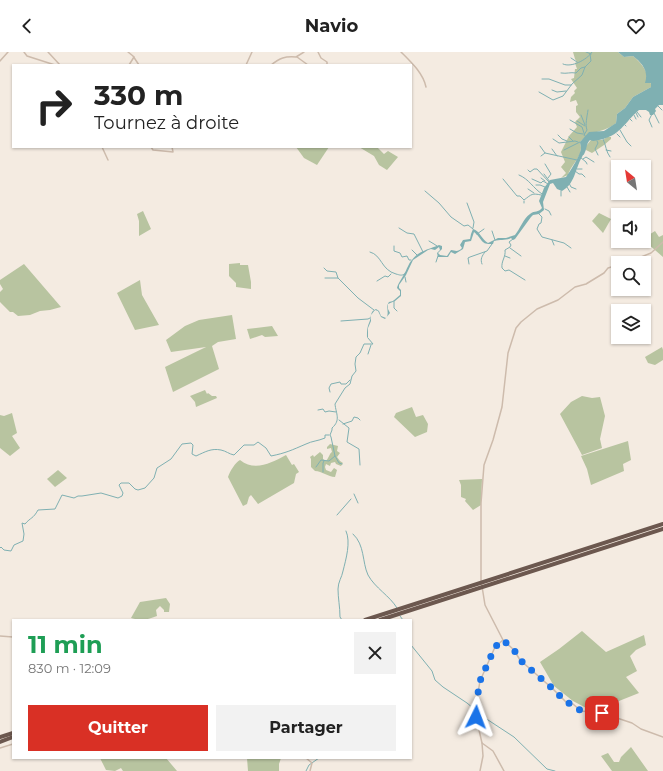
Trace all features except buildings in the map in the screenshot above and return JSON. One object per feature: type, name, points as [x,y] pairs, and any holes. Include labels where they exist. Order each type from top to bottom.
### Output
[{"type":"highway","points":[[368,619],[663,524]]},
{"type":"highway","points":[[383,619],[663,529]]},
{"type":"highway","points":[[0,737],[12,732]]},
{"type":"highway","points":[[0,742],[12,737]]},
{"type":"street","points":[[0,61],[8,52]]},
{"type":"street","points":[[24,52],[27,56],[52,64]]},
{"type":"street","points":[[48,52],[59,64]]},
{"type":"street","points":[[128,52],[134,56]]},
{"type":"street","points":[[133,52],[138,64]]},
{"type":"street","points":[[246,64],[252,52]]},
{"type":"street","points":[[272,64],[283,57],[296,57],[304,52]]},
{"type":"street","points":[[318,52],[320,58],[327,62],[327,64]]},
{"type":"street","points":[[401,52],[411,64]]},
{"type":"street","points":[[130,64],[134,56]]},
{"type":"street","points":[[296,57],[306,64]]},
{"type":"street","points":[[412,64],[424,80],[426,87]]},
{"type":"street","points":[[102,148],[108,160]]},
{"type":"street","points":[[152,148],[153,150],[158,151],[173,152],[172,148]]},
{"type":"street","points":[[644,256],[651,253],[663,242]]},
{"type":"street","points":[[611,267],[586,284],[575,287],[558,300],[537,309],[516,328],[508,353],[502,407],[484,465],[481,503],[480,566],[482,587],[485,606],[503,640],[514,650],[520,660],[567,703],[573,704],[581,711],[602,713],[663,737]]},
{"type":"street","points":[[0,636],[12,637]]},
{"type":"street","points":[[480,771],[483,756],[482,743],[476,717],[479,687],[495,647],[503,640]]},
{"type":"street","points":[[482,743],[493,751],[504,771]]},
{"type":"street","points":[[0,748],[12,744]]},
{"type":"street","points":[[307,759],[312,763],[310,771]]},
{"type":"green space","points":[[573,52],[618,52],[624,57],[633,56],[643,66],[647,78],[652,85],[633,97],[625,108],[617,114],[616,123],[589,135],[580,142],[581,152],[568,175],[561,178],[566,173],[561,167],[565,162],[561,152],[569,136],[577,127],[575,122],[580,117],[576,112],[576,106],[578,105],[576,100],[570,102],[571,97],[575,93],[574,91],[577,88],[571,79],[574,78],[575,69],[577,69],[575,63],[577,62]]},
{"type":"green space","points":[[607,137],[611,137],[611,139],[592,153],[586,150],[586,146],[591,140],[603,140]]},
{"type":"green space","points":[[297,148],[328,148],[317,165],[304,158]]},
{"type":"green space","points":[[361,148],[378,148],[384,154],[388,151],[398,157],[387,170],[379,165],[374,156]]},
{"type":"green space","points":[[143,211],[151,229],[139,236],[139,221],[137,214]]},
{"type":"green space","points":[[599,213],[611,219],[603,233],[592,221]]},
{"type":"green space","points":[[655,231],[659,237],[663,235],[663,257],[651,247],[651,234]]},
{"type":"green space","points":[[240,263],[240,265],[248,265],[251,289],[236,287],[236,283],[229,276],[229,264]]},
{"type":"green space","points":[[24,264],[61,307],[40,311],[30,315],[18,316],[13,312],[10,312],[0,302],[0,292],[3,289],[0,284],[0,280]]},
{"type":"green space","points":[[140,280],[142,295],[159,325],[135,330],[117,293]]},
{"type":"green space","points":[[232,315],[236,339],[218,342],[212,346],[219,369],[173,392],[165,367],[206,347],[171,352],[166,340],[185,326],[199,320]]},
{"type":"green space","points":[[272,326],[278,336],[265,337],[262,335],[250,339],[247,329]]},
{"type":"green space","points":[[662,347],[663,360],[655,365],[648,363],[645,357]]},
{"type":"green space","points":[[205,390],[207,394],[216,396],[217,398],[196,407],[195,402],[190,396]]},
{"type":"green space","points":[[582,396],[592,398],[600,397],[605,416],[600,439],[602,448],[582,455],[560,414],[571,402]]},
{"type":"green space","points":[[412,407],[416,417],[423,415],[428,424],[427,432],[415,437],[394,417],[396,413]]},
{"type":"green space","points":[[12,413],[17,433],[12,436],[20,448],[10,456],[0,448],[0,415],[4,416]]},
{"type":"green space","points":[[628,441],[631,460],[623,464],[624,471],[591,485],[587,469],[581,456]]},
{"type":"green space","points":[[330,444],[338,446],[337,451],[340,453],[337,457],[343,463],[341,466],[335,462],[331,463],[330,466],[326,464],[326,470],[331,472],[334,468],[337,470],[335,477],[315,471],[311,467],[310,457],[313,455],[314,457],[320,452],[323,455],[323,459],[326,461],[327,460],[332,452],[331,448],[327,449]]},
{"type":"green space","points":[[286,455],[292,465],[294,464],[299,472],[296,474],[294,483],[258,504],[251,495],[247,504],[243,506],[228,477],[235,465],[240,460],[246,464],[257,466],[263,465]]},
{"type":"green space","points":[[58,470],[67,478],[55,487],[47,479]]},
{"type":"green space","points":[[482,479],[481,505],[473,510],[465,501],[466,499],[461,497],[461,485],[459,480]]},
{"type":"green space","points":[[166,598],[170,604],[169,612],[164,612],[160,606],[156,610],[157,616],[147,619],[131,618],[140,602]]},
{"type":"green space","points":[[582,631],[606,652],[644,635],[646,645],[636,650],[630,656],[637,671],[626,677],[639,693],[599,709],[588,709],[573,701],[554,686],[540,662]]},
{"type":"green space","points":[[631,747],[648,771],[612,771],[601,756],[608,753],[614,762],[619,762],[621,757]]},
{"type":"green space","points":[[100,759],[167,759],[177,771],[123,771],[121,768],[115,771],[106,770]]},
{"type":"green space","points":[[247,759],[281,759],[279,771],[248,771]]},
{"type":"water","points":[[618,52],[663,52],[663,105],[659,105],[655,109],[656,111],[653,115],[650,115],[646,110],[639,110],[617,132],[606,138],[594,141],[590,140],[570,184],[562,191],[557,189],[553,183],[550,184],[543,202],[544,210],[531,217],[515,239],[513,240],[511,238],[496,240],[493,244],[486,244],[474,232],[471,241],[465,242],[463,249],[455,254],[451,252],[448,257],[438,257],[437,253],[440,250],[439,247],[435,250],[428,250],[413,260],[406,275],[399,285],[401,296],[388,304],[400,295],[400,291],[397,288],[409,263],[421,252],[439,245],[442,246],[442,249],[438,253],[440,255],[447,256],[451,250],[456,251],[462,248],[460,245],[463,240],[470,239],[473,229],[488,243],[498,238],[506,238],[515,235],[523,221],[528,216],[542,208],[539,201],[544,188],[550,180],[566,177],[568,175],[579,154],[581,148],[580,142],[589,132],[604,131],[616,123],[617,114],[625,108],[633,97],[651,87],[651,83],[645,83],[645,71],[639,61],[633,56],[624,57]]},
{"type":"water","points":[[388,304],[390,313],[386,317],[388,314],[387,306]]},
{"type":"water","points":[[376,309],[379,311],[381,316],[386,318],[385,319],[381,317],[378,311],[375,310],[371,315],[372,312]]},
{"type":"water","points":[[371,315],[371,321],[368,328],[368,338],[367,328]]},
{"type":"waterway","points":[[586,52],[591,54]]},
{"type":"waterway","points":[[563,64],[570,65],[579,62],[592,52]]},
{"type":"waterway","points":[[539,92],[553,100],[563,96],[572,84],[582,75],[585,67],[591,61],[590,54]]},
{"type":"waterway","points":[[571,58],[577,62]]},
{"type":"waterway","points":[[561,73],[576,73],[581,68],[585,67]]},
{"type":"waterway","points":[[542,79],[549,79],[565,85],[571,85]]},
{"type":"waterway","points":[[552,90],[557,92],[566,91]]},
{"type":"waterway","points":[[658,106],[662,110]]},
{"type":"waterway","points":[[584,135],[587,130],[586,123],[588,110]]},
{"type":"waterway","points":[[637,112],[641,117]]},
{"type":"waterway","points":[[636,113],[638,117]]},
{"type":"waterway","points":[[654,113],[659,123]]},
{"type":"waterway","points":[[652,114],[649,120],[652,127]]},
{"type":"waterway","points":[[581,115],[585,125]]},
{"type":"waterway","points":[[634,115],[636,119]]},
{"type":"waterway","points":[[570,120],[582,127],[585,136]]},
{"type":"waterway","points":[[577,121],[585,126]]},
{"type":"waterway","points":[[570,129],[577,133],[583,134]]},
{"type":"waterway","points":[[620,130],[631,146]]},
{"type":"waterway","points":[[617,134],[620,137]]},
{"type":"waterway","points":[[558,135],[567,141]]},
{"type":"waterway","points":[[569,137],[573,141]]},
{"type":"waterway","points":[[553,139],[559,143],[578,142]]},
{"type":"waterway","points":[[603,139],[610,157]]},
{"type":"waterway","points":[[597,141],[598,143],[595,149],[598,155]]},
{"type":"waterway","points":[[564,150],[580,142]]},
{"type":"waterway","points":[[540,146],[545,153],[577,160]]},
{"type":"waterway","points":[[552,149],[557,156]]},
{"type":"waterway","points":[[606,150],[611,151]]},
{"type":"waterway","points":[[541,156],[545,153]]},
{"type":"waterway","points":[[580,157],[587,164]]},
{"type":"waterway","points":[[583,159],[586,157],[594,162]]},
{"type":"waterway","points":[[545,164],[551,174],[548,178]]},
{"type":"waterway","points":[[528,170],[530,172],[537,169],[549,182]]},
{"type":"waterway","points":[[577,169],[582,169]]},
{"type":"waterway","points":[[575,171],[585,177]]},
{"type":"waterway","points":[[544,174],[550,182]]},
{"type":"waterway","points":[[519,175],[526,179],[542,194]]},
{"type":"waterway","points":[[541,178],[545,181]]},
{"type":"waterway","points":[[503,179],[517,196],[520,196],[524,200],[532,194],[541,195]]},
{"type":"waterway","points":[[532,179],[541,183],[543,181],[548,184]]},
{"type":"waterway","points":[[569,183],[571,187],[576,189]]},
{"type":"waterway","points":[[536,185],[545,187]]},
{"type":"waterway","points":[[567,187],[570,192]]},
{"type":"waterway","points":[[528,189],[534,193]]},
{"type":"waterway","points":[[425,191],[439,203],[451,217],[464,226],[468,225],[473,229]]},
{"type":"waterway","points":[[561,191],[561,196]]},
{"type":"waterway","points":[[467,203],[474,222],[473,228]]},
{"type":"waterway","points":[[545,209],[549,211],[551,215]]},
{"type":"waterway","points":[[539,214],[542,217],[541,223],[537,229],[542,237],[564,243],[571,248]]},
{"type":"waterway","points":[[399,228],[407,233],[414,234],[423,252]]},
{"type":"waterway","points":[[477,234],[484,229]]},
{"type":"waterway","points":[[492,231],[495,240]]},
{"type":"waterway","points":[[513,239],[509,242],[511,245],[510,247],[505,250],[502,268],[505,271],[509,270],[525,280]]},
{"type":"waterway","points":[[552,240],[554,245]]},
{"type":"waterway","points":[[429,241],[437,246]]},
{"type":"waterway","points":[[469,264],[468,258],[487,251],[492,244]]},
{"type":"waterway","points":[[394,246],[394,251],[400,253],[402,257],[407,256],[409,260],[411,260]]},
{"type":"waterway","points":[[510,248],[521,256]]},
{"type":"waterway","points":[[412,250],[417,255]]},
{"type":"waterway","points":[[370,252],[377,256],[384,266],[391,272],[400,275],[405,274]]},
{"type":"waterway","points":[[482,264],[481,261],[485,252]]},
{"type":"waterway","points":[[436,262],[438,256]]},
{"type":"waterway","points":[[505,256],[510,258]]},
{"type":"waterway","points":[[324,268],[327,271],[336,272],[338,278]]},
{"type":"waterway","points":[[377,281],[385,276],[388,277],[391,274]]},
{"type":"waterway","points":[[405,277],[406,282]]},
{"type":"waterway","points":[[325,278],[338,278],[358,298],[374,310]]},
{"type":"waterway","points":[[394,301],[394,308],[397,311]]},
{"type":"waterway","points":[[341,321],[370,318]]},
{"type":"waterway","points":[[316,467],[321,460],[329,461],[335,456],[330,435],[337,420],[335,404],[345,388],[350,384],[352,376],[356,371],[356,357],[360,353],[364,344],[373,344],[368,338]]},
{"type":"waterway","points":[[368,354],[371,345]]},
{"type":"waterway","points":[[330,392],[329,388],[331,384],[340,382],[341,384],[346,384],[350,380]]},
{"type":"waterway","points":[[318,410],[323,409],[325,412],[336,412]]},
{"type":"waterway","points":[[343,424],[352,421],[354,417],[360,420]]},
{"type":"waterway","points":[[339,420],[349,428],[347,442],[359,449],[360,465]]},
{"type":"waterway","points":[[0,548],[1,547],[4,550],[11,551],[14,545],[23,541],[24,534],[22,523],[25,524],[35,515],[38,510],[55,509],[62,495],[74,498],[78,496],[101,493],[118,498],[122,496],[123,493],[119,485],[121,483],[129,483],[138,490],[145,488],[154,478],[157,468],[171,459],[182,444],[191,443],[193,445],[192,454],[196,456],[214,450],[223,450],[234,455],[244,445],[254,445],[258,442],[266,448],[271,456],[293,450],[308,443],[325,438],[325,435],[329,435]]},
{"type":"waterway","points":[[335,456],[339,463],[342,464]]},
{"type":"waterway","points":[[323,472],[324,461]]},
{"type":"waterway","points":[[354,494],[358,503]]},
{"type":"waterway","points":[[337,515],[351,499]]},
{"type":"waterway","points":[[341,619],[338,589],[348,551],[346,531]]},
{"type":"waterway","points":[[353,534],[360,543],[368,575],[374,584],[397,608]]},
{"type":"waterway","points":[[412,646],[432,671],[435,680],[443,687],[514,737],[547,769],[555,771]]},
{"type":"waterway","points":[[306,771],[309,765],[318,759]]},
{"type":"route","points":[[476,717],[480,681],[495,647],[503,640],[514,650],[520,660],[567,703],[573,704],[581,711],[602,713]]}]
